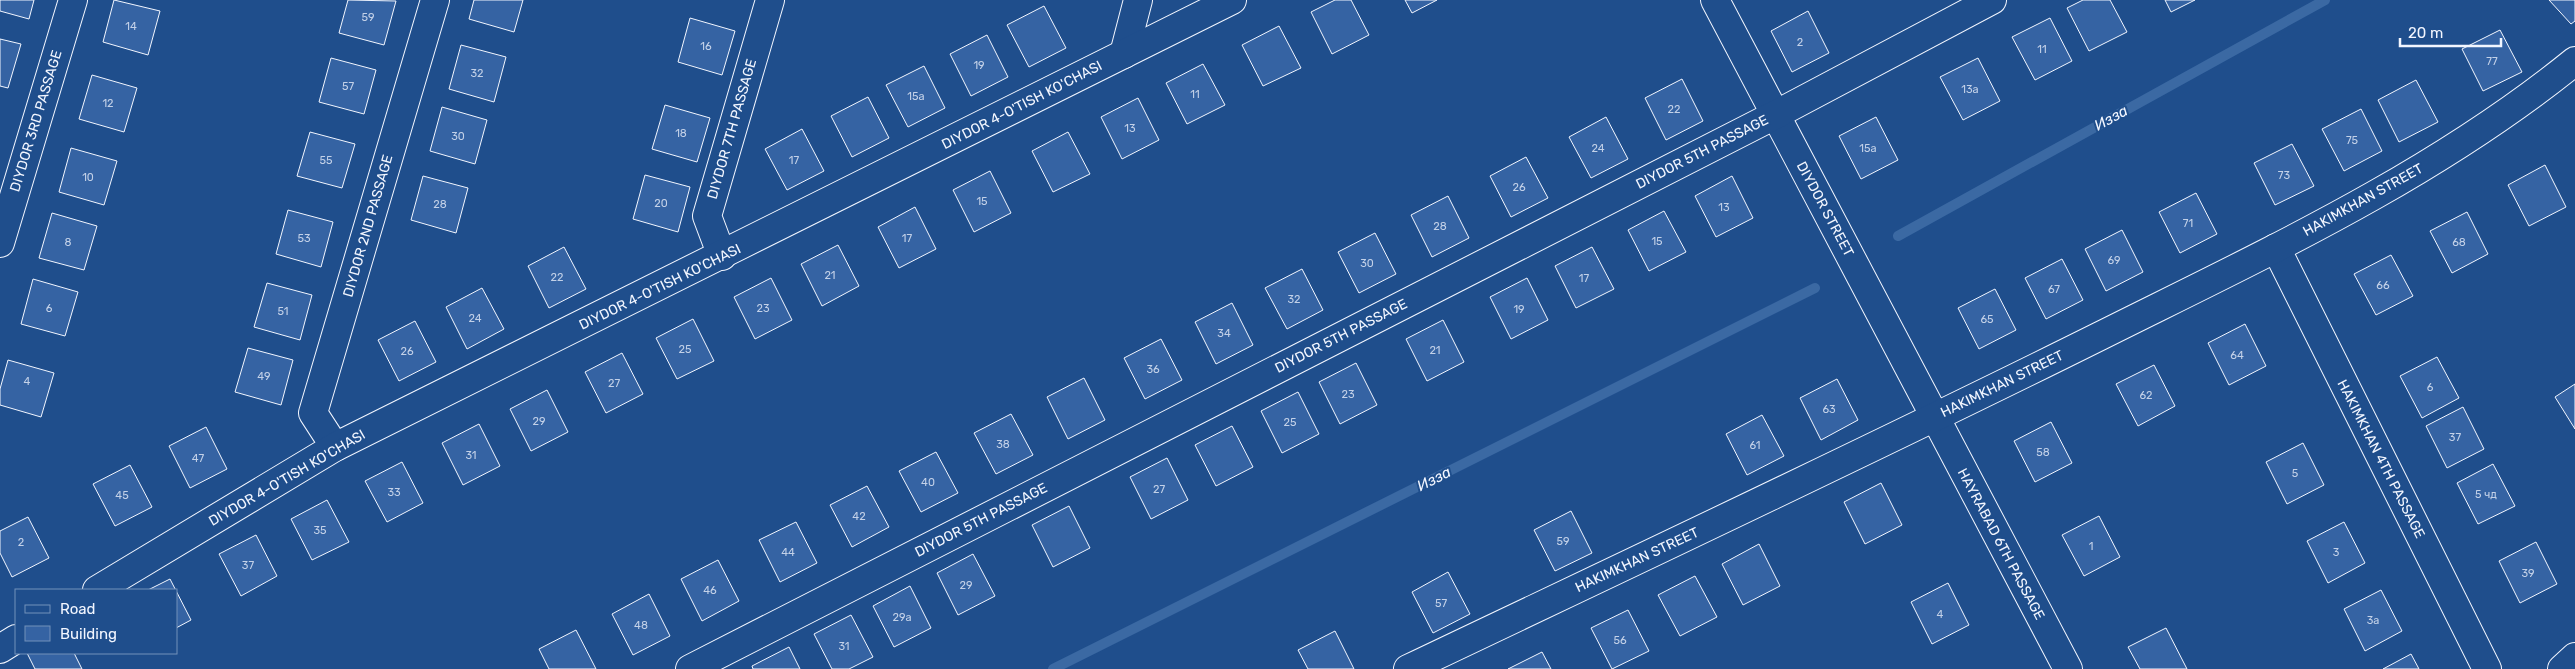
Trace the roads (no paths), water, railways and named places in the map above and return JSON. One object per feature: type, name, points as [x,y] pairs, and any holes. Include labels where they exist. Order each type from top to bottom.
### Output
[{"type":"street","name":"DIYDOR 3RD PASSAGE","points":[[0,243],[73,0]]},
{"type":"street","name":"DIYDOR 2ND PASSAGE","points":[[336,447],[314,413],[435,0]]},
{"type":"street","name":"DIYDOR 7TH PASSAGE","points":[[722,256],[707,216],[770,0]]},
{"type":"street","points":[[1124,54],[1138,0]]},
{"type":"street","name":"DIYDOR 4-O'TISH KO'CHASI","points":[[99,589],[336,447],[1232,0]]},
{"type":"street","name":"DIYDOR STREET","points":[[1715,0],[1934,418]]},
{"type":"street","name":"DIYDOR 5TH PASSAGE","points":[[690,669],[1776,115],[1992,0]]},
{"type":"street","name":"HAKIMKHАN STREET","points":[[1408,669],[1934,418],[2276,248],[2367,199],[2456,147],[2543,87],[2575,61]]},
{"type":"street","name":"HAKIMKHАN 4TH PASSAGE","points":[[2276,248],[2487,669]]},
{"type":"street","name":"HAYRABAD 6TH PASSAGE","points":[[1934,418],[2068,669]]},
{"type":"street","points":[[0,648],[15,640]]},
{"type":"street","points":[[2562,669],[2575,657]]},
{"type":"waterway","name":"Изза","points":[[1898,236],[2325,0]]},
{"type":"waterway","name":"Изза","points":[[1053,669],[1815,288]]}]
